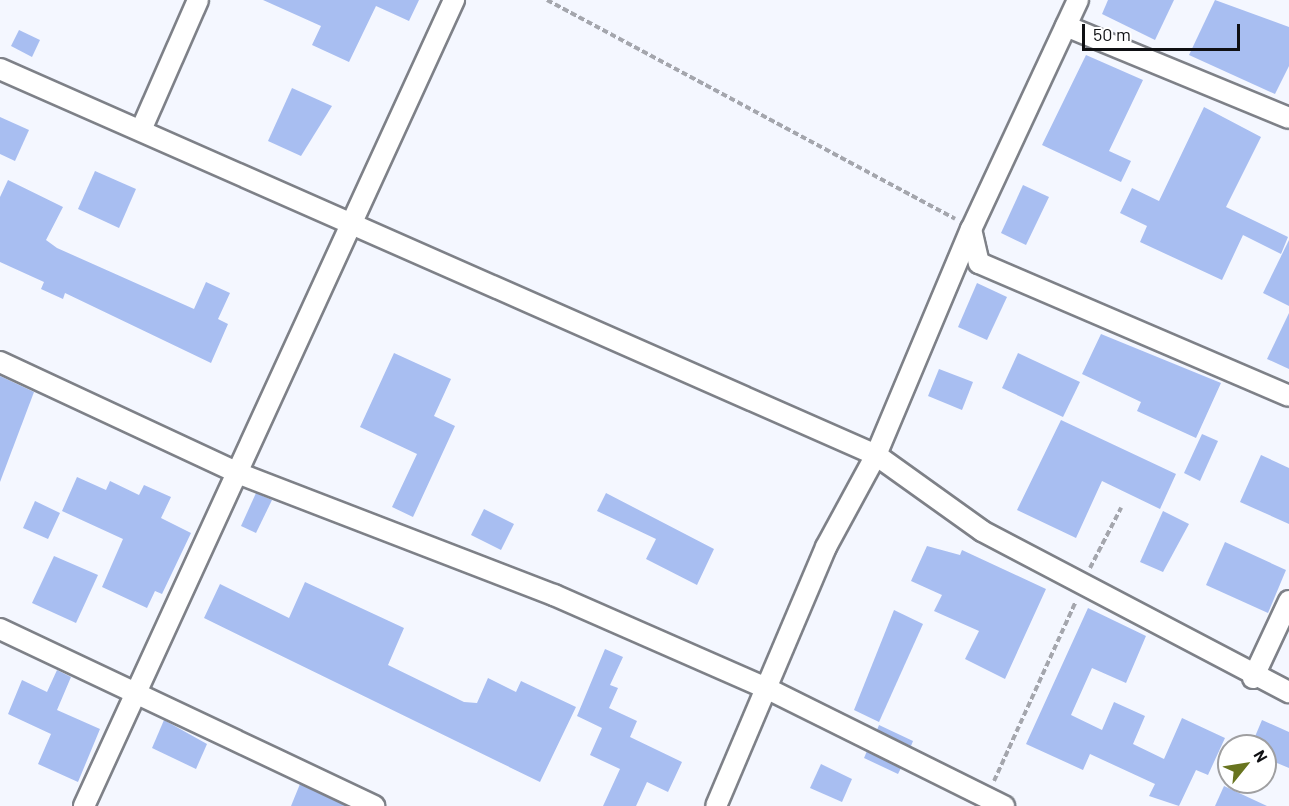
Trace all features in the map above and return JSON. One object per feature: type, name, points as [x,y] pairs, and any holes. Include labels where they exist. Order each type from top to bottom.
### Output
[{"type":"street","points":[[141,130],[198,0]]},
{"type":"street","points":[[84,806],[240,474],[454,0]]},
{"type":"street","points":[[716,806],[826,547],[876,455],[971,229],[1078,0]]},
{"type":"street","points":[[1066,26],[1289,117]]},
{"type":"street","points":[[0,69],[354,222],[876,455],[982,531],[1081,587],[1253,678],[1289,692]]},
{"type":"street","points":[[971,229],[979,263],[1289,396]]},
{"type":"street","points":[[0,362],[240,474],[554,595],[766,688],[1004,806]]},
{"type":"street","points":[[1253,678],[1289,601]]},
{"type":"street","points":[[0,629],[374,806]]},
{"type":"path","points":[[547,0],[971,229]]},
{"type":"path","points":[[986,797],[1081,587],[1121,508]]},
{"type":"building","points":[[263,0],[419,0],[409,21],[376,6],[349,62],[312,45],[321,26]]},
{"type":"building","points":[[1108,0],[1174,0],[1155,40],[1102,14]]},
{"type":"building","points":[[1215,0],[1289,27],[1289,66],[1275,94],[1189,55]]},
{"type":"building","points":[[19,30],[40,40],[32,57],[11,46]]},
{"type":"building","points":[[1086,55],[1143,80],[1109,151],[1131,161],[1121,182],[1042,145]]},
{"type":"building","points":[[292,88],[332,106],[301,156],[268,141]]},
{"type":"building","points":[[1204,107],[1261,137],[1226,207],[1288,237],[1281,254],[1243,235],[1222,280],[1140,242],[1147,226],[1120,213],[1132,188],[1159,201]]},
{"type":"building","points":[[0,117],[29,130],[15,161],[0,154]]},
{"type":"building","points":[[95,171],[136,189],[119,228],[78,209]]},
{"type":"building","points":[[8,180],[63,207],[46,240],[57,248],[194,309],[206,282],[230,293],[218,319],[228,324],[211,363],[65,293],[63,299],[41,289],[44,282],[0,262],[0,197]]},
{"type":"building","points":[[1023,185],[1049,197],[1026,245],[1001,233]]},
{"type":"building","points":[[1289,240],[1289,306],[1263,293]]},
{"type":"building","points":[[977,283],[1007,297],[987,340],[958,327]]},
{"type":"building","points":[[1289,313],[1289,369],[1267,359]]},
{"type":"building","points":[[1101,334],[1221,383],[1196,438],[1137,411],[1141,402],[1082,374]]},
{"type":"building","points":[[394,353],[451,379],[434,416],[455,426],[413,517],[392,507],[417,454],[360,427]]},
{"type":"building","points":[[1018,353],[1080,382],[1063,417],[1002,388]]},
{"type":"building","points":[[939,369],[973,382],[962,410],[928,396]]},
{"type":"building","points":[[0,376],[34,392],[0,482]]},
{"type":"building","points":[[1061,420],[1176,474],[1160,509],[1102,481],[1076,538],[1017,510]]},
{"type":"building","points":[[1202,434],[1218,441],[1200,481],[1184,473]]},
{"type":"building","points":[[1261,455],[1289,468],[1289,524],[1240,502]]},
{"type":"building","points":[[77,477],[106,490],[110,481],[139,495],[144,485],[171,497],[161,518],[191,533],[162,594],[155,591],[147,608],[102,587],[123,539],[62,511]]},
{"type":"building","points":[[256,493],[272,500],[256,533],[241,526]]},
{"type":"building","points":[[606,493],[714,549],[697,585],[646,559],[656,539],[597,511]]},
{"type":"building","points":[[35,501],[60,513],[48,539],[23,528]]},
{"type":"building","points":[[484,509],[514,524],[501,550],[471,535]]},
{"type":"building","points":[[1163,511],[1189,524],[1163,572],[1140,562]]},
{"type":"building","points":[[1225,542],[1286,570],[1268,613],[1206,585]]},
{"type":"building","points":[[927,546],[960,555],[962,550],[1046,589],[1005,679],[965,659],[979,631],[934,611],[942,595],[911,581]]},
{"type":"building","points":[[54,556],[98,575],[76,623],[32,603]]},
{"type":"building","points":[[305,582],[404,628],[388,665],[464,702],[477,703],[488,678],[516,692],[521,681],[576,707],[540,782],[204,618],[220,584],[289,618]]},
{"type":"building","points":[[1088,608],[1146,636],[1126,683],[1092,668],[1071,715],[1102,730],[1114,702],[1145,716],[1133,744],[1164,759],[1182,718],[1217,734],[1217,755],[1208,775],[1196,770],[1179,806],[1149,796],[1155,784],[1090,754],[1083,770],[1026,744]]},
{"type":"building","points":[[894,610],[923,624],[879,722],[854,710]]},
{"type":"building","points":[[605,649],[623,657],[610,685],[618,688],[609,708],[637,721],[630,737],[682,762],[668,792],[647,782],[636,806],[603,806],[620,769],[590,755],[602,728],[577,716]]},
{"type":"building","points":[[57,670],[71,677],[57,710],[100,729],[78,782],[38,764],[51,734],[8,714],[22,680],[47,692]]},
{"type":"building","points":[[164,720],[207,744],[196,769],[152,748]]},
{"type":"building","points":[[1262,720],[1289,732],[1289,768],[1277,763],[1277,734],[1256,734]]},
{"type":"building","points":[[879,725],[913,741],[911,746],[877,730]]},
{"type":"building","points":[[867,751],[901,768],[898,774],[864,758]]},
{"type":"building","points":[[821,764],[852,779],[842,802],[810,788]]},
{"type":"building","points":[[300,784],[346,806],[291,806]]},
{"type":"building","points":[[1220,794],[1241,794],[1267,806],[1215,806]]}]
